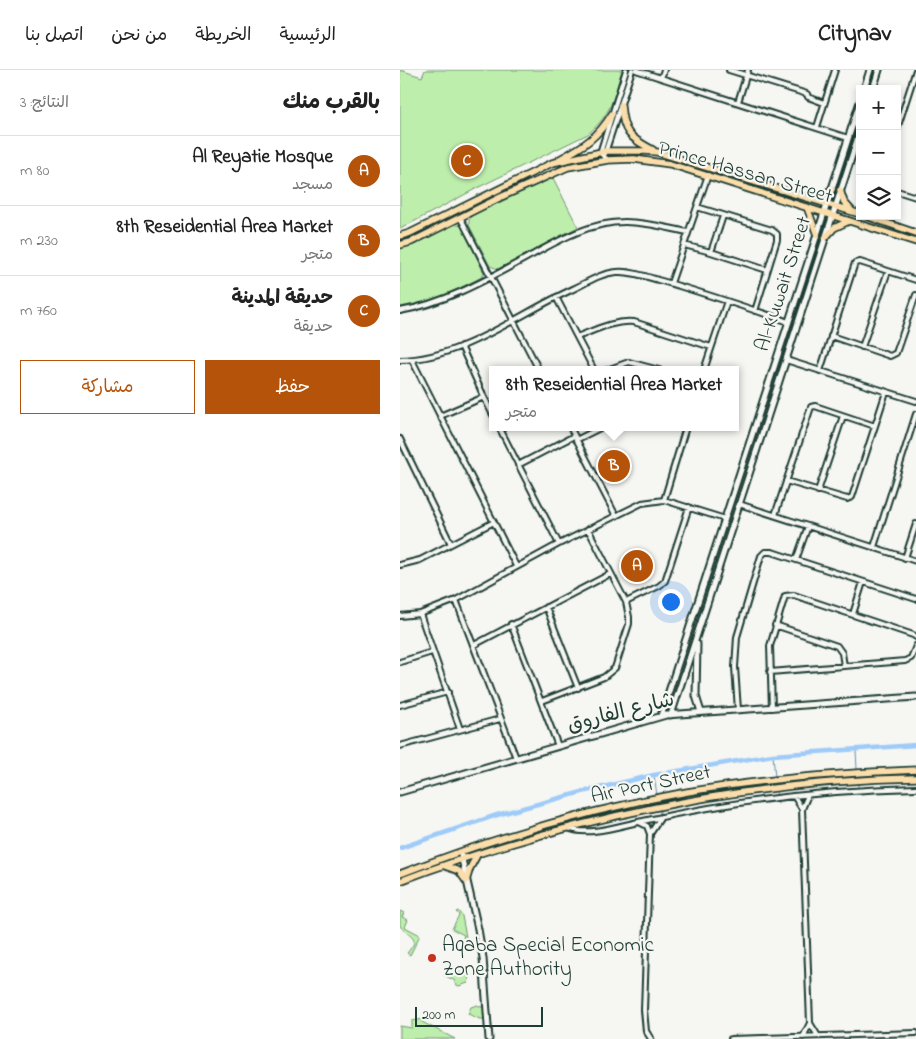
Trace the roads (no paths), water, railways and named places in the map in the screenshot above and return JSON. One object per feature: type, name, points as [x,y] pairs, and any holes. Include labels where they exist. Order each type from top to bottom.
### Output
[{"type":"main road","points":[[865,85],[870,70]]},
{"type":"main road","points":[[874,85],[879,70]]},
{"type":"main road","points":[[621,105],[622,121],[628,134],[633,139],[657,152]]},
{"type":"main road","points":[[552,163],[588,143],[604,128],[612,114]]},
{"type":"main road","name":"Al-Kuwait Street","points":[[661,716],[856,114]]},
{"type":"main road","name":"Al-Kuwait Street","points":[[671,715],[856,143]]},
{"type":"main road","name":"Prince Hassan Street","points":[[400,236],[410,234],[552,163],[644,151],[657,152],[856,213]]},
{"type":"main road","name":"Prince Hassan Street","points":[[400,245],[411,242],[560,170],[603,156],[670,164],[916,242]]},
{"type":"main road","points":[[810,198],[821,196],[832,189]]},
{"type":"main road","points":[[840,190],[847,206],[856,212]]},
{"type":"main road","points":[[807,207],[817,234]]},
{"type":"main road","points":[[878,220],[916,233]]},
{"type":"main road","points":[[826,237],[834,228],[849,221]]},
{"type":"main road","points":[[757,420],[766,422]]},
{"type":"main road","points":[[698,632],[696,696],[702,712]]},
{"type":"main road","name":"شارع الفاروق","points":[[400,792],[661,716],[916,697]]},
{"type":"main road","name":"Air Port Street","points":[[400,874],[460,852],[580,817],[686,792],[817,776],[916,770]]},
{"type":"main road","name":"Air Port Street","points":[[400,882],[477,855],[568,828],[685,802],[743,792],[916,778]]},
{"type":"main road","points":[[460,852],[483,958],[489,1039]]},
{"type":"main road","points":[[466,881],[477,855]]},
{"type":"main road","points":[[445,866],[459,871],[466,881]]},
{"type":"street","points":[[603,156],[612,114],[626,70]]},
{"type":"street","points":[[603,156],[632,70]]},
{"type":"street","points":[[636,70],[848,138]]},
{"type":"street","points":[[661,78],[664,70]]},
{"type":"street","points":[[729,70],[807,94],[808,97],[824,103]]},
{"type":"street","points":[[738,102],[748,70]]},
{"type":"street","points":[[817,127],[835,70]]},
{"type":"street","points":[[901,117],[916,70]]},
{"type":"street","points":[[671,283],[708,175]]},
{"type":"street","points":[[901,191],[916,197]]},
{"type":"street","points":[[698,206],[772,230],[777,234],[777,240],[755,311]]},
{"type":"street","points":[[711,252],[724,216]]},
{"type":"street","points":[[460,217],[537,366]]},
{"type":"street","points":[[400,311],[436,302],[491,277],[565,237],[594,226],[614,223],[640,223],[688,232]]},
{"type":"street","points":[[684,245],[767,270]]},
{"type":"street","points":[[820,371],[855,263],[860,262],[916,280]]},
{"type":"street","points":[[862,347],[888,271]]},
{"type":"street","points":[[400,360],[412,360],[461,346],[590,280],[618,272],[632,273],[671,283],[789,322]]},
{"type":"street","points":[[831,336],[890,356],[896,354],[916,295]]},
{"type":"street","points":[[556,297],[592,366]]},
{"type":"street","points":[[705,366],[726,301]]},
{"type":"street","points":[[577,337],[613,323],[625,321],[634,322],[712,347]]},
{"type":"street","points":[[461,346],[489,407]]},
{"type":"street","points":[[412,360],[516,566]]},
{"type":"street","points":[[786,360],[916,401]]},
{"type":"street","points":[[618,366],[629,362],[644,366]]},
{"type":"street","points":[[786,481],[847,499],[852,497],[886,392]]},
{"type":"street","points":[[440,416],[484,397]]},
{"type":"street","points":[[775,515],[811,407],[815,406],[875,426]]},
{"type":"street","points":[[874,548],[916,414]]},
{"type":"street","points":[[818,490],[843,416]]},
{"type":"street","points":[[501,431],[558,544]]},
{"type":"street","points":[[572,431],[616,516]]},
{"type":"street","points":[[518,465],[592,431]]},
{"type":"street","points":[[664,500],[685,431]]},
{"type":"street","points":[[400,439],[451,544]]},
{"type":"street","points":[[400,616],[420,614],[456,600],[558,544],[642,503],[664,500],[725,519]]},
{"type":"street","points":[[739,504],[916,561]]},
{"type":"street","points":[[626,602],[659,586],[665,581],[689,507]]},
{"type":"street","points":[[400,565],[420,560],[494,522]]},
{"type":"street","points":[[905,558],[916,524]]},
{"type":"street","points":[[796,560],[808,526]]},
{"type":"street","points":[[542,701],[604,677],[615,668],[629,624],[626,602],[588,529]]},
{"type":"street","points":[[738,710],[735,667],[737,637],[761,556],[765,552],[796,560],[916,599]]},
{"type":"street","points":[[474,645],[610,574]]},
{"type":"street","points":[[853,614],[863,582]]},
{"type":"street","points":[[772,708],[770,646],[784,598],[790,594],[916,637]]},
{"type":"street","points":[[456,600],[516,758]]},
{"type":"street","points":[[546,606],[578,688]]},
{"type":"street","points":[[420,614],[460,729]]},
{"type":"street","points":[[511,624],[558,746]]},
{"type":"street","points":[[775,625],[837,646],[841,650],[844,666]]},
{"type":"street","points":[[770,672],[908,661],[916,646]]},
{"type":"street","points":[[400,662],[432,652]]},
{"type":"street","points":[[400,705],[448,692]]},
{"type":"street","points":[[400,746],[500,719]]},
{"type":"street","points":[[568,828],[576,831],[587,831],[662,816],[794,796],[916,788]]},
{"type":"street","points":[[743,792],[744,803]]},
{"type":"street","points":[[803,1037],[810,1022],[802,809],[808,795]]},
{"type":"street","points":[[794,796],[802,809]]},
{"type":"street","points":[[650,834],[662,816]]},
{"type":"street","points":[[637,822],[647,826],[650,834],[644,1010],[646,1031],[651,1039]]},
{"type":"street","points":[[810,1022],[818,1036]]},
{"type":"street","points":[[731,1039],[818,1036],[877,1037],[916,1033]]},
{"type":"waterway","points":[[400,848],[497,815],[654,775],[773,755],[916,745]]},
{"type":"waterway","points":[[856,749],[857,770]]},
{"type":"waterway","points":[[773,755],[775,777]]},
{"type":"waterway","points":[[654,775],[657,795]]},
{"type":"waterway","points":[[858,782],[858,794]]},
{"type":"waterway","points":[[776,791],[778,804]]},
{"type":"waterway","points":[[659,808],[662,822]]},
{"type":"place","name":"حديقة المدينة","points":[[467,161]]},
{"type":"place","name":"8th Reseidential Area Market","points":[[614,466]]},
{"type":"place","name":"Al Reyatie Mosque","points":[[637,566]]},
{"type":"place","name":"Aqaba Special Economic Zone Authority","points":[[432,958]]}]
